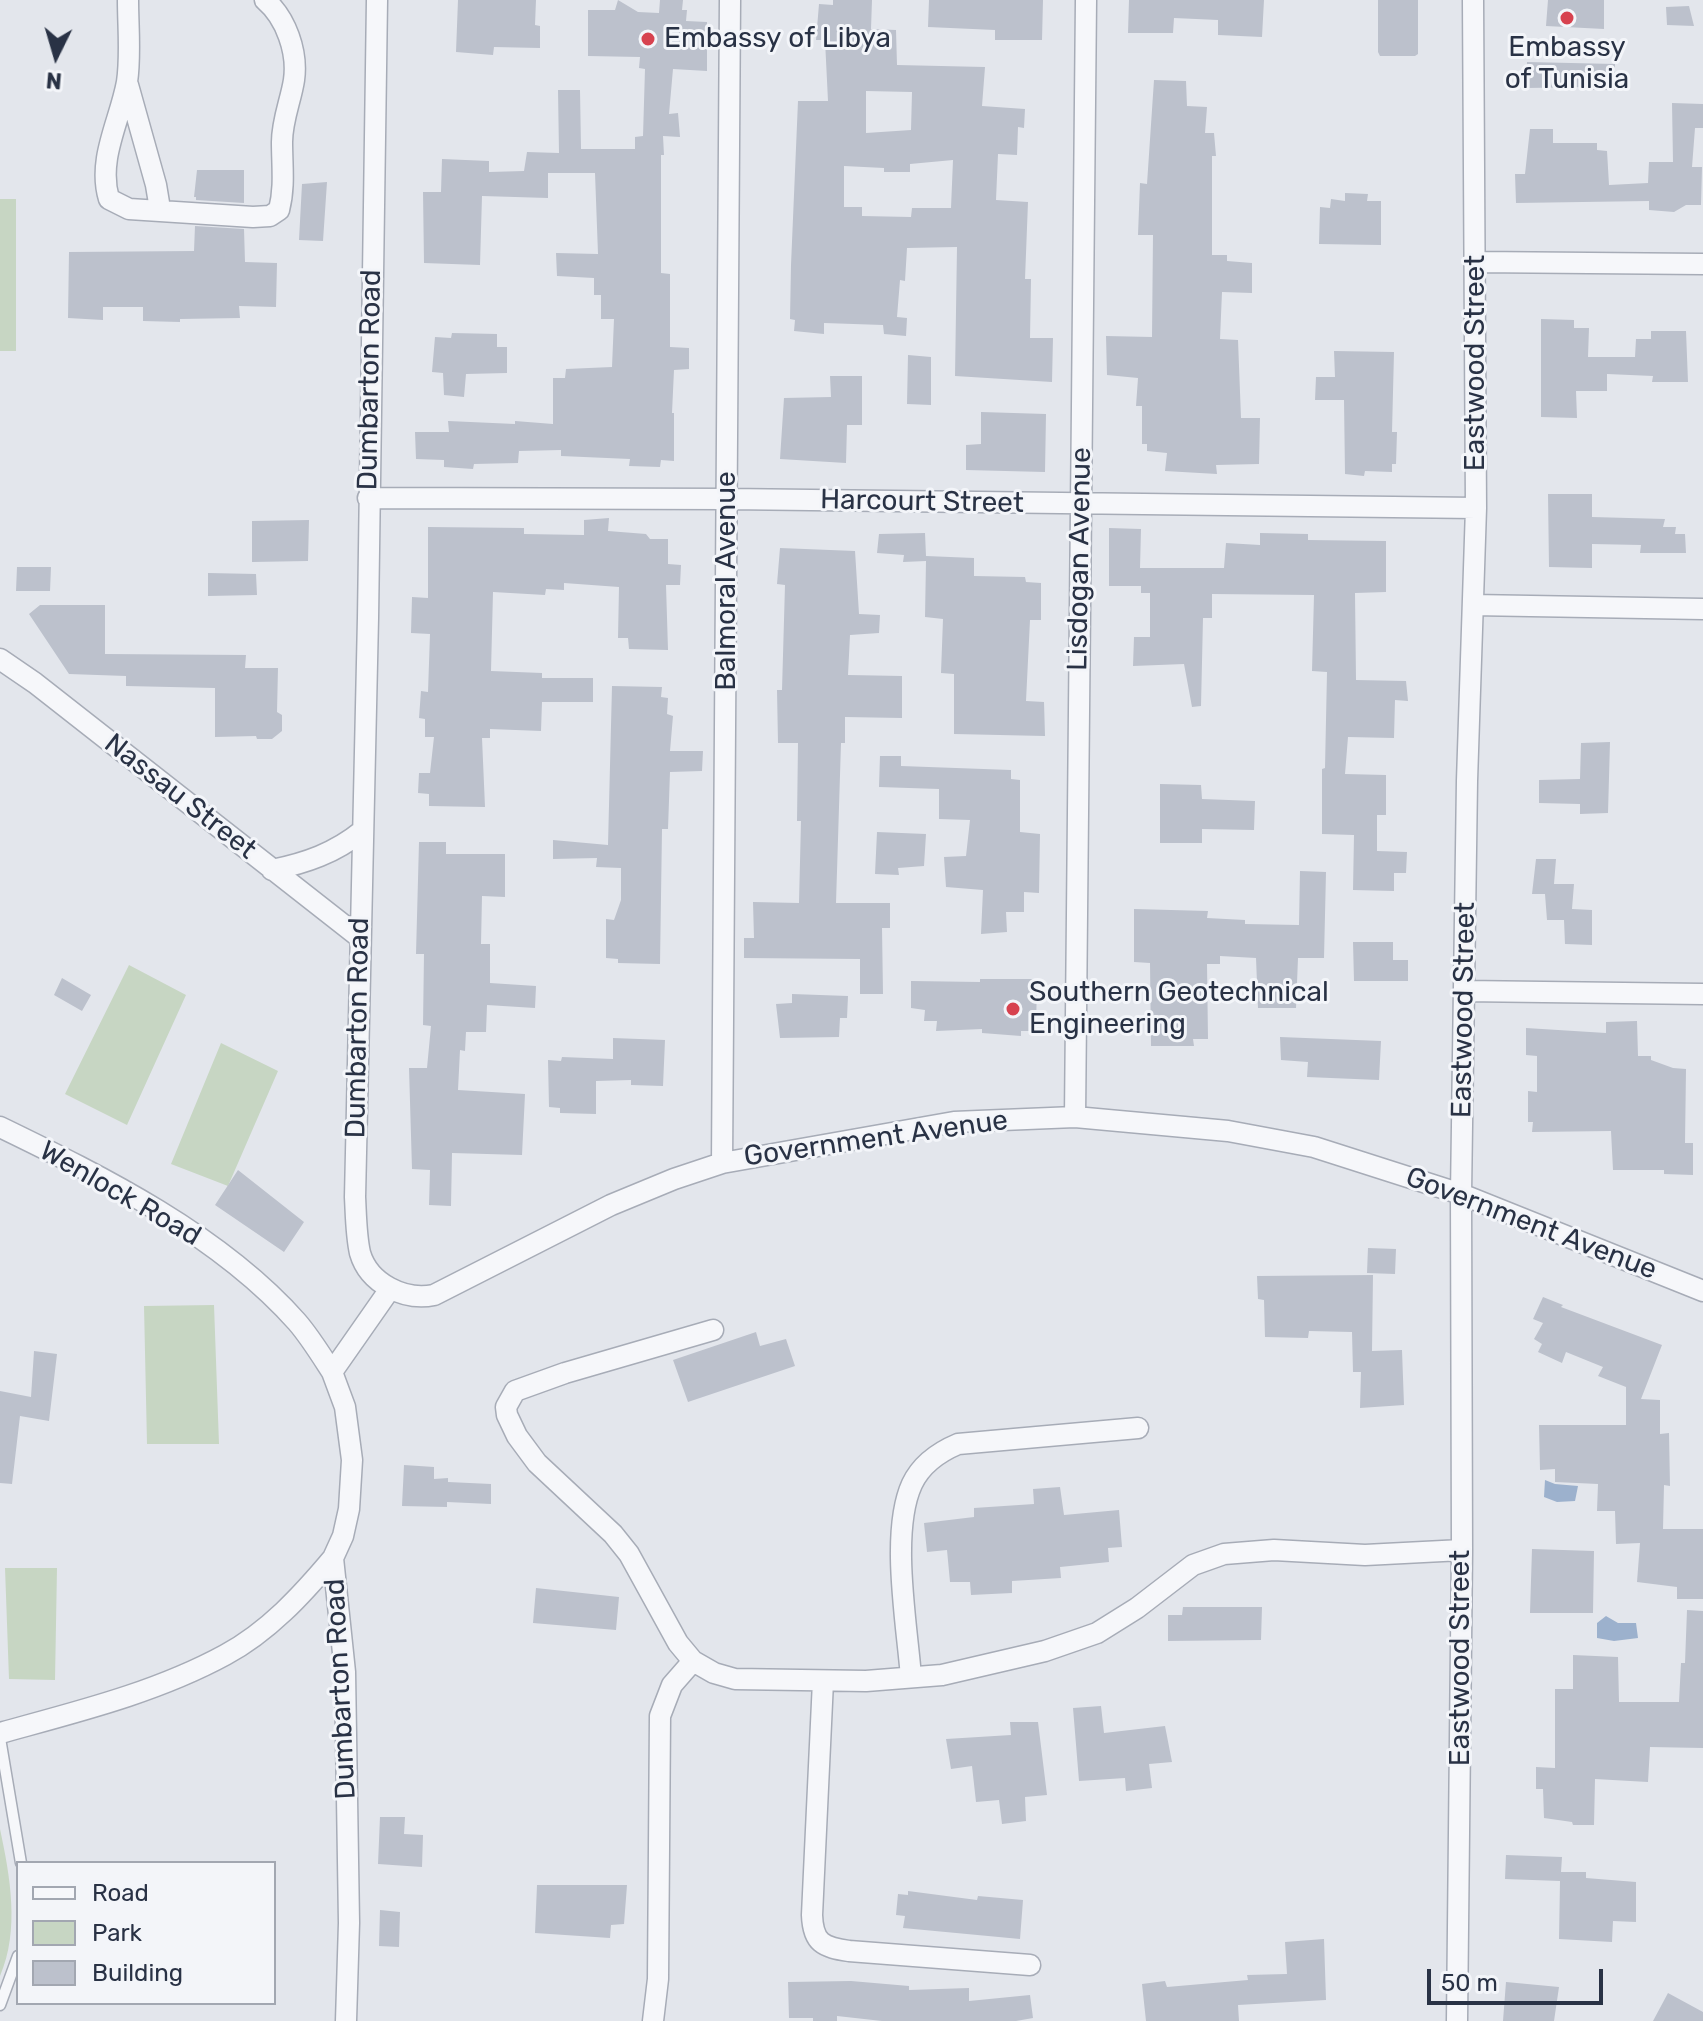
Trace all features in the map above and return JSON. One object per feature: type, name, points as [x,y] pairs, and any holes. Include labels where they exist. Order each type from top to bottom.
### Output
[{"type":"street","points":[[128,0],[127,81],[107,157],[106,188],[109,199],[129,209],[253,217],[270,216],[279,210],[283,195],[284,121],[295,77],[288,32],[265,0]]},
{"type":"street","name":"Dumbarton Road","points":[[377,0],[356,1230],[361,1256],[374,1276],[390,1289]]},
{"type":"street","name":"Balmoral Avenue","points":[[722,1163],[730,0]]},
{"type":"street","name":"Lisdogan Avenue","points":[[1075,1117],[1086,0]]},
{"type":"street","name":"Eastwood Street","points":[[1457,2021],[1462,1550],[1461,1194],[1476,508],[1473,0]]},
{"type":"street","points":[[127,81],[160,209]]},
{"type":"street","points":[[1476,262],[1703,264]]},
{"type":"street","name":"Harcourt Street","points":[[368,498],[1476,508]]},
{"type":"street","points":[[1473,605],[1703,609]]},
{"type":"street","name":"Nassau Street","points":[[0,659],[35,683],[359,937]]},
{"type":"street","points":[[272,870],[327,854],[362,831]]},
{"type":"street","points":[[1464,991],[1703,994]]},
{"type":"street","name":"Government Avenue","points":[[390,1289],[410,1297],[434,1295],[611,1205],[722,1163],[954,1122],[1075,1117],[1228,1131],[1314,1147],[1461,1194],[1703,1291]]},
{"type":"street","name":"Wenlock Road","points":[[0,1127],[80,1166],[188,1229],[253,1281],[296,1321],[332,1372]]},
{"type":"street","points":[[332,1372],[390,1289]]},
{"type":"street","points":[[713,1330],[565,1373],[515,1391],[506,1407],[517,1436],[537,1463],[613,1534],[629,1554],[678,1643],[693,1661],[714,1673],[735,1679],[823,1681],[942,1675],[1045,1651],[1097,1633],[1137,1608],[1193,1565],[1224,1554],[1274,1550],[1365,1555],[1462,1550]]},
{"type":"street","name":"Dumbarton Road","points":[[332,1372],[345,1407],[352,1460],[349,1509],[343,1536],[333,1558],[345,1672],[349,1923],[346,2021]]},
{"type":"street","points":[[911,1677],[902,1549],[906,1502],[920,1470],[944,1450],[958,1444],[1138,1428]]},
{"type":"street","points":[[0,1736],[156,1688],[227,1655],[269,1625],[300,1597],[333,1558]]},
{"type":"street","points":[[653,2021],[658,1979],[660,1716],[672,1685],[693,1661]]},
{"type":"street","points":[[823,1681],[812,1915],[813,1930],[819,1941],[830,1948],[849,1951],[1030,1965]]},
{"type":"lane","points":[[0,1736],[21,1861]]},
{"type":"lane","points":[[0,2005],[16,1961]]},
{"type":"green space","points":[[0,199],[16,199],[16,351],[0,351]]},
{"type":"green space","points":[[129,965],[186,995],[127,1125],[65,1094]]},
{"type":"green space","points":[[221,1043],[278,1071],[228,1186],[171,1164]]},
{"type":"green space","points":[[214,1305],[219,1444],[147,1444],[144,1306]]},
{"type":"green space","points":[[5,1568],[57,1568],[55,1680],[9,1679]]},
{"type":"green space","points":[[0,1829],[10,1884],[11,1922],[10,1940],[0,1976]]},
{"type":"water","points":[[1545,1480],[1578,1486],[1575,1501],[1557,1502],[1544,1497]]},
{"type":"water","points":[[1606,1616],[1618,1623],[1636,1623],[1638,1638],[1614,1641],[1597,1638],[1597,1623]]},
{"type":"building","points":[[458,0],[536,0],[535,25],[540,26],[540,48],[494,47],[493,55],[456,52]]},
{"type":"building","points":[[618,0],[638,12],[659,13],[660,0],[683,0],[682,10],[687,10],[686,21],[707,22],[707,71],[673,69],[669,114],[678,113],[680,137],[663,136],[664,155],[661,155],[661,273],[670,274],[670,347],[689,348],[689,369],[674,370],[674,461],[661,460],[660,467],[629,466],[630,459],[561,456],[561,450],[519,451],[518,463],[474,464],[473,469],[444,467],[444,460],[416,459],[415,432],[449,432],[448,421],[553,424],[553,378],[565,378],[566,369],[612,367],[614,319],[601,319],[601,295],[594,295],[594,278],[557,276],[556,253],[598,254],[595,173],[548,173],[548,198],[482,196],[480,265],[424,263],[423,192],[441,192],[442,159],[489,161],[489,172],[524,171],[527,152],[559,153],[558,90],[580,90],[581,149],[635,149],[635,137],[643,136],[645,69],[639,68],[640,57],[588,56],[588,10],[615,10]]},
{"type":"building","points":[[833,0],[872,0],[871,29],[896,30],[897,65],[985,67],[982,106],[1025,109],[1024,128],[1018,127],[1017,155],[998,154],[996,200],[1028,202],[1025,279],[1031,279],[1030,338],[1053,338],[1052,382],[955,376],[957,247],[907,248],[905,281],[900,280],[897,317],[907,318],[906,336],[884,334],[883,325],[824,323],[824,334],[794,331],[795,320],[790,319],[798,101],[828,101],[825,40],[816,40],[819,4],[833,5]],"holes":[[[866,91],[912,92],[911,130],[866,133]],[[953,160],[951,208],[912,208],[911,217],[862,216],[862,207],[844,207],[844,166],[910,172],[910,164]]]},
{"type":"building","points":[[929,0],[1043,0],[1042,40],[995,40],[995,30],[928,27]]},
{"type":"building","points":[[1129,0],[1264,0],[1262,37],[1218,35],[1218,20],[1174,18],[1173,33],[1128,33]]},
{"type":"building","points":[[1378,0],[1418,0],[1418,54],[1380,56]]},
{"type":"building","points":[[1548,0],[1604,0],[1604,29],[1546,26]]},
{"type":"building","points":[[1689,6],[1694,26],[1667,25],[1666,7]]},
{"type":"building","points":[[1527,62],[1615,64],[1615,90],[1590,90],[1590,87],[1526,88]]},
{"type":"building","points":[[1154,80],[1186,81],[1187,106],[1207,107],[1205,133],[1214,133],[1216,156],[1212,156],[1212,255],[1227,255],[1227,261],[1252,263],[1252,293],[1222,292],[1220,339],[1238,340],[1241,418],[1260,418],[1259,464],[1216,465],[1217,474],[1165,471],[1167,453],[1147,451],[1147,444],[1142,444],[1142,406],[1136,406],[1138,378],[1107,375],[1106,336],[1152,337],[1153,235],[1138,235],[1140,183],[1147,184]]},
{"type":"building","points":[[1672,103],[1703,104],[1703,128],[1695,128],[1692,167],[1702,167],[1701,205],[1686,205],[1674,212],[1649,210],[1649,201],[1516,203],[1515,174],[1525,174],[1530,129],[1553,129],[1553,143],[1597,143],[1597,150],[1607,151],[1609,185],[1648,183],[1649,162],[1673,162]]},
{"type":"building","points":[[197,170],[244,170],[244,203],[196,200]]},
{"type":"building","points":[[327,182],[323,241],[299,240],[302,184]]},
{"type":"building","points":[[1345,193],[1368,194],[1367,201],[1381,201],[1381,245],[1319,244],[1320,207],[1330,208],[1331,199],[1345,201]]},
{"type":"building","points":[[195,226],[244,229],[245,262],[277,263],[276,307],[239,306],[240,318],[180,319],[180,322],[143,321],[143,307],[103,307],[103,320],[68,318],[69,252],[194,251]]},
{"type":"building","points":[[1541,319],[1574,320],[1574,328],[1589,328],[1588,357],[1635,357],[1636,339],[1651,339],[1651,331],[1686,331],[1688,382],[1652,382],[1653,376],[1607,374],[1607,391],[1576,391],[1577,418],[1541,417]]},
{"type":"building","points":[[452,333],[497,334],[497,347],[507,347],[507,373],[466,374],[464,397],[444,395],[443,373],[432,372],[435,337],[451,338]]},
{"type":"building","points":[[1334,351],[1394,352],[1392,432],[1397,432],[1396,464],[1392,464],[1392,472],[1365,471],[1364,476],[1345,474],[1344,400],[1315,400],[1316,377],[1335,377]]},
{"type":"building","points":[[908,355],[931,357],[931,405],[907,404]]},
{"type":"building","points":[[830,376],[862,376],[862,425],[847,425],[846,463],[780,459],[784,398],[831,397]]},
{"type":"building","points":[[981,412],[1046,414],[1045,472],[966,470],[966,445],[981,444]]},
{"type":"building","points":[[1548,494],[1592,494],[1592,517],[1665,519],[1663,527],[1676,527],[1675,534],[1685,534],[1686,553],[1640,553],[1641,545],[1592,544],[1592,568],[1549,567]]},
{"type":"building","points":[[609,518],[608,531],[668,539],[668,564],[681,565],[680,585],[666,585],[668,650],[629,649],[628,638],[618,638],[619,587],[564,583],[564,590],[546,589],[545,595],[493,592],[491,671],[542,673],[542,678],[593,678],[593,702],[542,702],[541,731],[490,729],[490,738],[482,738],[485,807],[429,806],[429,794],[418,793],[419,773],[430,773],[434,737],[425,737],[425,719],[419,718],[421,691],[428,692],[430,634],[411,633],[412,597],[428,598],[428,527],[524,528],[524,534],[584,535],[584,520]]},
{"type":"building","points":[[309,520],[308,561],[252,562],[252,521]]},
{"type":"building","points":[[1109,528],[1141,529],[1140,568],[1224,568],[1226,543],[1260,545],[1260,533],[1308,534],[1308,540],[1386,541],[1386,592],[1355,593],[1356,680],[1406,681],[1408,701],[1395,700],[1394,738],[1348,737],[1345,774],[1386,775],[1386,815],[1377,815],[1377,851],[1407,852],[1406,873],[1394,873],[1394,891],[1353,890],[1354,835],[1322,834],[1327,672],[1312,671],[1314,595],[1212,594],[1212,618],[1203,618],[1201,706],[1192,707],[1184,664],[1133,666],[1134,637],[1150,637],[1150,593],[1141,593],[1141,586],[1109,586]]},
{"type":"building","points":[[925,533],[926,556],[974,558],[974,576],[1025,577],[1026,582],[1041,583],[1041,620],[1030,620],[1026,701],[1044,702],[1045,736],[954,734],[954,674],[941,673],[943,619],[925,617],[926,561],[903,562],[904,555],[877,553],[879,534]]},
{"type":"building","points":[[780,548],[855,551],[859,614],[880,615],[879,633],[850,635],[848,675],[902,676],[902,718],[845,717],[845,743],[841,743],[836,903],[890,903],[890,928],[882,928],[883,994],[860,994],[860,959],[744,958],[744,938],[754,938],[753,902],[799,903],[801,821],[797,821],[798,743],[778,743],[777,690],[782,690],[785,585],[777,584]]},
{"type":"building","points":[[17,567],[51,567],[50,591],[16,591]]},
{"type":"building","points":[[208,573],[256,574],[257,595],[208,596]]},
{"type":"building","points":[[40,605],[105,605],[105,654],[246,655],[245,668],[278,668],[277,712],[282,715],[282,731],[272,739],[257,739],[256,736],[215,737],[215,688],[126,686],[126,676],[69,674],[29,614]]},
{"type":"building","points":[[612,686],[662,687],[661,697],[668,698],[667,714],[673,716],[670,751],[703,751],[702,771],[670,772],[668,829],[662,829],[660,964],[618,963],[618,959],[606,958],[606,919],[614,920],[621,900],[621,868],[596,867],[597,858],[553,859],[553,840],[608,845]]},
{"type":"building","points":[[1610,742],[1608,813],[1580,814],[1580,804],[1539,803],[1539,780],[1580,779],[1581,743]]},
{"type":"building","points":[[880,756],[901,756],[901,766],[1011,770],[1011,779],[1020,780],[1020,832],[1040,834],[1039,893],[1024,892],[1024,912],[1006,912],[1007,932],[981,934],[983,890],[946,887],[944,857],[966,856],[970,820],[939,819],[939,789],[879,787]]},
{"type":"building","points":[[1160,784],[1201,785],[1202,799],[1255,801],[1254,830],[1202,829],[1202,843],[1160,843]]},
{"type":"building","points":[[877,832],[926,834],[924,866],[898,868],[899,875],[875,874]]},
{"type":"building","points":[[419,842],[446,842],[446,854],[505,854],[505,897],[482,896],[481,944],[490,944],[490,983],[536,986],[535,1008],[487,1005],[486,1032],[466,1032],[465,1051],[460,1050],[458,1090],[525,1094],[522,1155],[452,1153],[451,1206],[429,1205],[430,1170],[412,1169],[409,1068],[427,1068],[431,1026],[423,1025],[424,954],[416,954]]},
{"type":"building","points":[[1536,859],[1556,859],[1554,884],[1574,884],[1572,909],[1592,910],[1592,945],[1565,944],[1564,920],[1547,920],[1545,894],[1532,894]]},
{"type":"building","points":[[1300,871],[1326,872],[1324,958],[1298,958],[1296,1008],[1258,1008],[1256,958],[1220,956],[1220,964],[1207,964],[1208,1039],[1193,1039],[1194,1046],[1151,1046],[1150,963],[1134,962],[1134,909],[1208,911],[1207,918],[1245,920],[1245,924],[1299,925]]},
{"type":"building","points":[[1353,942],[1393,942],[1393,960],[1408,960],[1408,981],[1354,981]]},
{"type":"building","points":[[62,978],[91,995],[82,1011],[54,995]]},
{"type":"building","points":[[980,979],[1037,979],[1036,1031],[1021,1031],[1021,1036],[982,1033],[982,1029],[936,1031],[937,1021],[924,1021],[925,1010],[911,1008],[911,981],[980,982]]},
{"type":"building","points":[[792,994],[848,996],[847,1018],[840,1018],[839,1037],[780,1038],[776,1004],[792,1003]]},
{"type":"building","points":[[1637,1021],[1638,1056],[1651,1056],[1651,1060],[1686,1069],[1685,1143],[1693,1143],[1693,1175],[1664,1174],[1664,1170],[1613,1170],[1611,1131],[1532,1132],[1533,1122],[1528,1122],[1528,1091],[1537,1092],[1537,1056],[1526,1055],[1526,1028],[1606,1033],[1606,1022]]},
{"type":"building","points":[[1280,1037],[1381,1041],[1379,1080],[1307,1077],[1308,1062],[1281,1060]]},
{"type":"building","points":[[613,1038],[665,1040],[663,1086],[631,1085],[631,1080],[596,1081],[596,1114],[560,1113],[560,1108],[549,1107],[548,1060],[561,1061],[562,1057],[613,1059]]},
{"type":"building","points":[[238,1170],[304,1222],[284,1252],[215,1205]]},
{"type":"building","points":[[1368,1248],[1396,1249],[1395,1274],[1367,1273]]},
{"type":"building","points":[[1373,1275],[1372,1351],[1402,1350],[1404,1405],[1360,1408],[1361,1372],[1353,1372],[1352,1332],[1309,1331],[1308,1338],[1265,1337],[1264,1300],[1258,1299],[1257,1276]]},
{"type":"building","points":[[1543,1297],[1563,1305],[1561,1307],[1662,1345],[1641,1399],[1660,1400],[1660,1434],[1669,1433],[1670,1486],[1664,1485],[1663,1529],[1703,1529],[1703,1599],[1677,1599],[1677,1587],[1637,1582],[1640,1543],[1616,1544],[1615,1511],[1597,1511],[1598,1484],[1555,1482],[1555,1469],[1540,1470],[1539,1425],[1626,1425],[1626,1387],[1598,1376],[1603,1367],[1566,1352],[1562,1363],[1538,1352],[1542,1344],[1534,1339],[1543,1323],[1533,1319]]},
{"type":"building","points":[[756,1332],[760,1346],[786,1339],[795,1366],[688,1402],[673,1360]]},
{"type":"building","points":[[34,1351],[57,1354],[49,1421],[20,1416],[12,1484],[0,1483],[0,1391],[31,1397]]},
{"type":"building","points":[[404,1465],[434,1467],[434,1479],[491,1484],[491,1504],[447,1502],[447,1507],[402,1506]]},
{"type":"building","points":[[1060,1487],[1064,1515],[1119,1510],[1122,1547],[1108,1548],[1109,1562],[1060,1567],[1061,1578],[1012,1581],[1012,1593],[971,1595],[970,1582],[950,1582],[947,1550],[927,1552],[924,1523],[974,1517],[974,1508],[1034,1504],[1033,1489]]},
{"type":"building","points":[[1532,1549],[1594,1551],[1593,1613],[1530,1613]]},
{"type":"building","points":[[536,1588],[619,1597],[616,1630],[533,1623]]},
{"type":"building","points":[[1183,1607],[1262,1607],[1261,1640],[1168,1641],[1168,1615],[1182,1615]]},
{"type":"building","points":[[1687,1610],[1703,1611],[1703,1748],[1650,1747],[1648,1782],[1595,1779],[1594,1825],[1573,1825],[1572,1822],[1544,1818],[1543,1789],[1536,1789],[1536,1767],[1555,1768],[1555,1689],[1573,1689],[1573,1655],[1618,1657],[1619,1702],[1679,1702],[1681,1663],[1685,1663]]},
{"type":"building","points":[[1101,1706],[1104,1733],[1165,1726],[1172,1762],[1149,1764],[1152,1788],[1126,1791],[1125,1778],[1079,1781],[1073,1708]]},
{"type":"building","points":[[1010,1722],[1038,1722],[1047,1795],[1025,1797],[1026,1821],[1002,1824],[999,1800],[976,1802],[972,1766],[951,1769],[946,1739],[1011,1735]]},
{"type":"building","points":[[380,1817],[405,1817],[404,1834],[423,1835],[422,1867],[378,1864]]},
{"type":"building","points":[[1506,1855],[1562,1857],[1561,1872],[1586,1872],[1586,1878],[1636,1882],[1636,1922],[1613,1921],[1612,1942],[1559,1939],[1560,1881],[1505,1879]]},
{"type":"building","points":[[537,1885],[627,1885],[624,1924],[611,1925],[610,1938],[535,1933]]},
{"type":"building","points":[[908,1891],[977,1900],[978,1896],[1023,1900],[1020,1939],[903,1928],[905,1916],[896,1915],[898,1894],[908,1895]]},
{"type":"building","points":[[380,1910],[400,1912],[399,1947],[379,1946]]},
{"type":"building","points":[[1324,1939],[1326,2000],[1238,2005],[1239,2021],[1146,2021],[1142,1984],[1165,1981],[1167,1987],[1248,1980],[1247,1975],[1287,1974],[1285,1942]]},
{"type":"building","points":[[851,1981],[909,1986],[909,1990],[969,1988],[969,2001],[1030,1995],[1033,2018],[1016,2021],[882,2021],[837,2016],[837,2021],[813,2021],[813,2018],[789,2018],[788,1982]]},
{"type":"building","points":[[1506,1982],[1559,1987],[1554,2021],[1503,2021]]},
{"type":"building","points":[[1668,1993],[1703,2012],[1703,2021],[1653,2021]]},
{"type":"place","name":"Embassy of Tunisia","points":[[1567,18]]},
{"type":"place","name":"Embassy of Libya","points":[[648,39]]},
{"type":"place","name":"Southern Geotechnical Engineering","points":[[1013,1009]]}]
